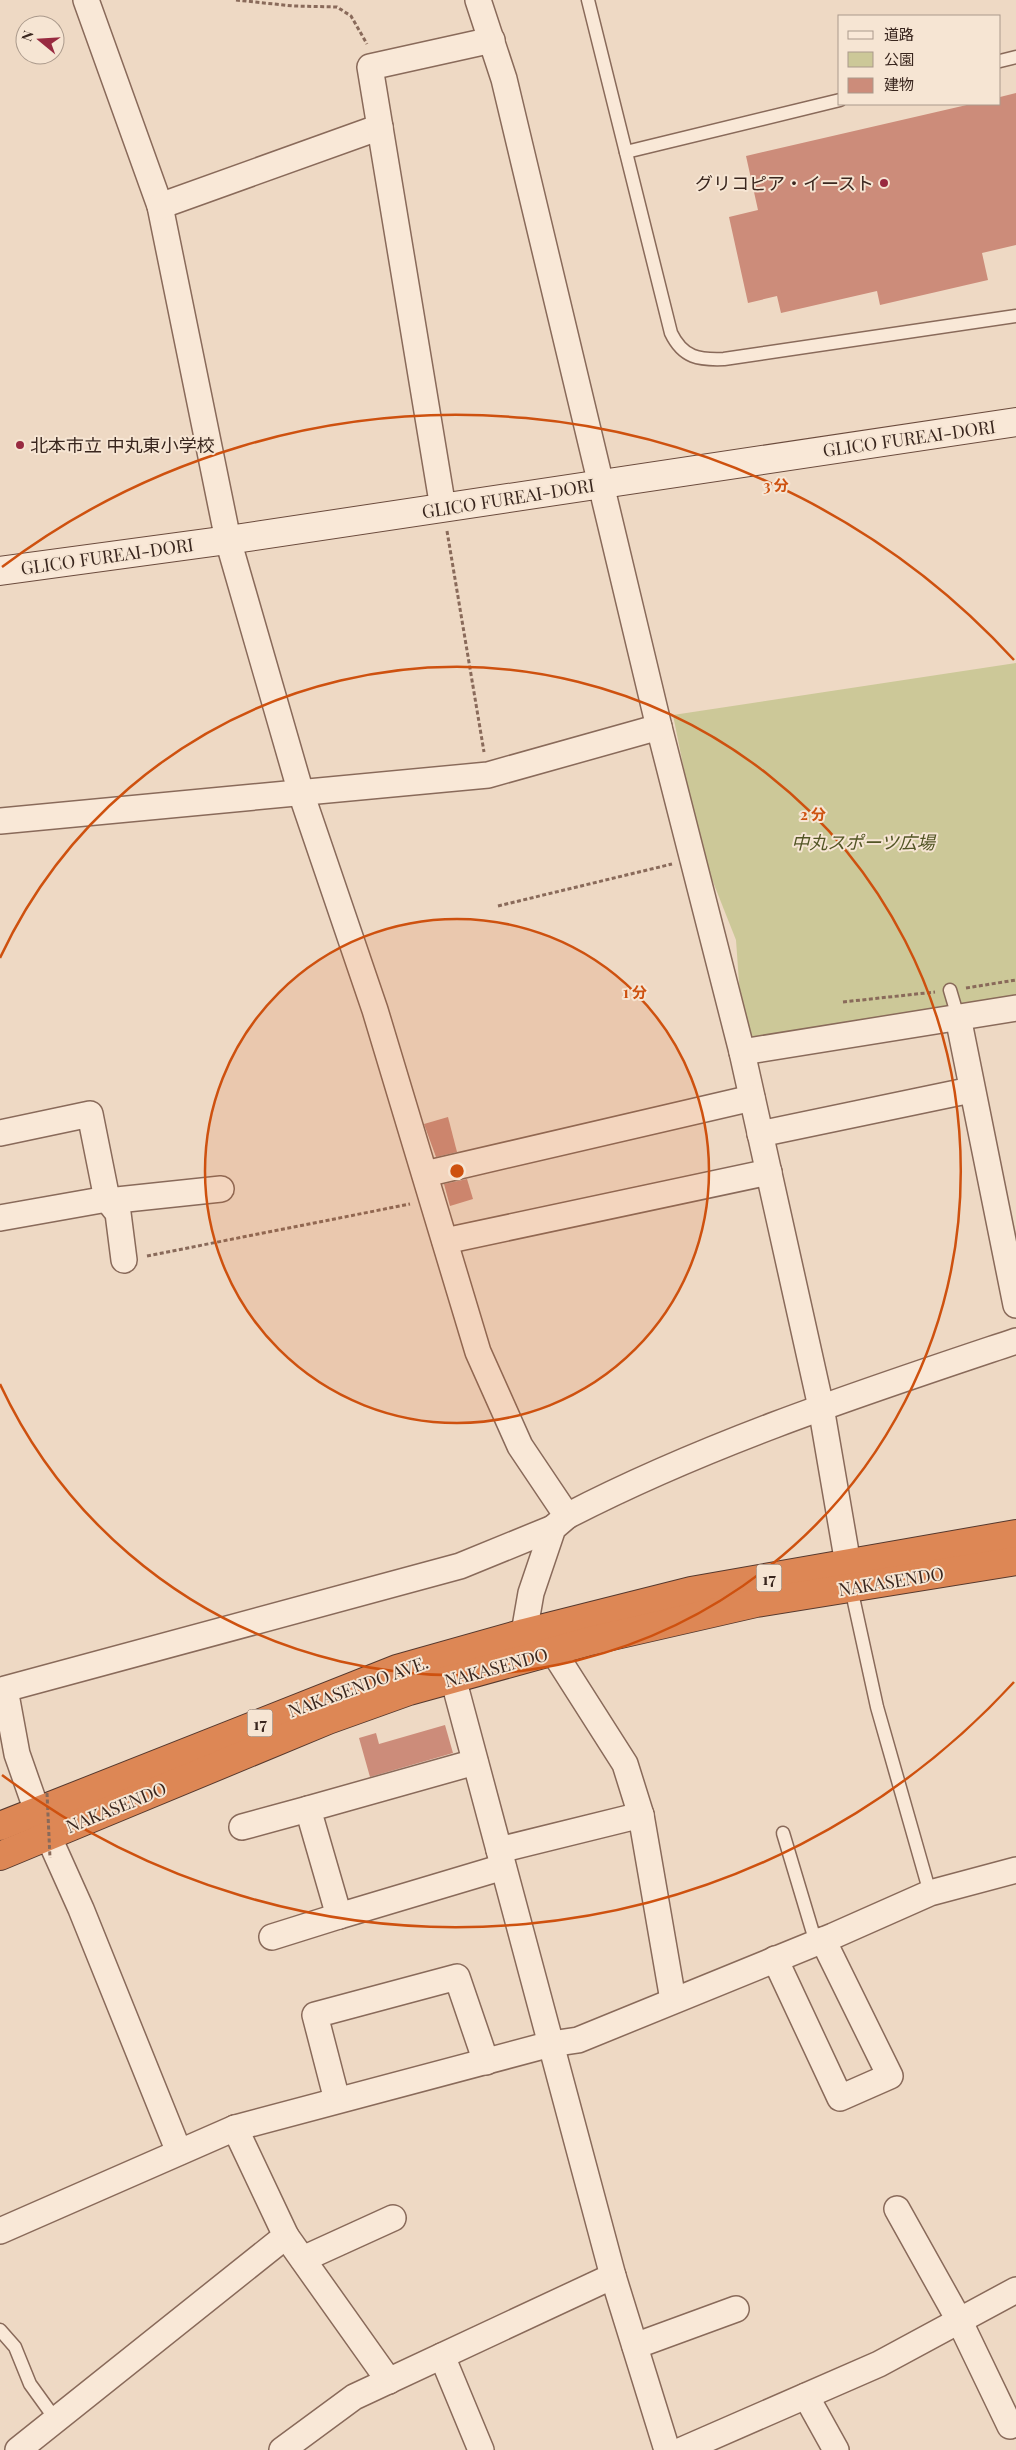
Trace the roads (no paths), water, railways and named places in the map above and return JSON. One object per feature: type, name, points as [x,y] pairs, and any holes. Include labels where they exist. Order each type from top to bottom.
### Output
[{"type":"highway","name":"NAKASENDO","points":[[0,1856],[48,1847],[328,1720],[409,1691],[553,1651],[756,1603],[849,1576],[1016,1534]]},
{"type":"highway","name":"NAKASENDO","points":[[524,1633],[690,1592],[1016,1561]]},
{"type":"highway","name":"NAKASENDO AVE.","points":[[0,1826],[42,1802],[397,1669],[524,1633]]},
{"type":"street","points":[[86,0],[160,206],[228,540],[301,793],[375,1010],[478,1352],[520,1446],[560,1522],[531,1593],[524,1633]]},
{"type":"street","points":[[478,0],[504,79],[659,728],[742,1052],[821,1407],[849,1576]]},
{"type":"street","points":[[443,508],[370,67],[492,40]]},
{"type":"street","points":[[160,206],[380,127]]},
{"type":"street","name":"GLICO FUREAI-DORI","points":[[0,571],[228,540],[1016,422]]},
{"type":"street","points":[[0,821],[488,775],[659,728]]},
{"type":"street","points":[[742,1052],[1016,1008]]},
{"type":"street","points":[[958,1017],[971,1090],[1016,1305]]},
{"type":"street","points":[[760,1134],[971,1090]]},
{"type":"street","points":[[425,1174],[752,1098]]},
{"type":"street","points":[[0,1133],[90,1114],[107,1199],[118,1214],[124,1260]]},
{"type":"street","points":[[445,1242],[769,1172]]},
{"type":"street","points":[[0,1218],[107,1199],[117,1200],[221,1189]]},
{"type":"street","points":[[179,2152],[81,1910],[48,1847],[42,1802],[17,1754],[6,1727],[3,1680],[460,1566],[560,1522],[628,1485],[821,1407],[1016,1341]]},
{"type":"street","points":[[553,1651],[625,1764],[641,1815],[674,2000]]},
{"type":"street","points":[[453,1678],[613,2276],[667,2450]]},
{"type":"street","points":[[242,1827],[475,1762]]},
{"type":"street","points":[[308,1809],[339,1916]]},
{"type":"street","points":[[272,1937],[339,1916],[501,1858],[641,1815]]},
{"type":"street","points":[[0,2231],[235,2128],[551,2044],[578,2040],[820,1942],[930,1893],[1016,1870]]},
{"type":"street","points":[[775,1959],[840,2098],[890,2076],[820,1942]]},
{"type":"street","points":[[337,2100],[315,2016],[457,1977],[486,2062]]},
{"type":"street","points":[[235,2128],[286,2236],[389,2381]]},
{"type":"street","points":[[897,2209],[959,2320],[1010,2426]]},
{"type":"street","points":[[303,2259],[393,2218]]},
{"type":"street","points":[[18,2450],[286,2236]]},
{"type":"street","points":[[282,2450],[354,2397],[613,2276]]},
{"type":"street","points":[[682,2450],[879,2364],[1016,2290]]},
{"type":"street","points":[[635,2346],[736,2309]]},
{"type":"street","points":[[442,2356],[481,2450]]},
{"type":"street","points":[[806,2396],[836,2450]]},
{"type":"lane","points":[[588,0],[671,333],[676,345],[701,360],[724,359],[1016,316]]},
{"type":"lane","points":[[1001,61],[1016,57]]},
{"type":"lane","points":[[626,152],[838,100]]},
{"type":"lane","points":[[950,990],[958,1017]]},
{"type":"lane","points":[[849,1576],[877,1708],[930,1893]]},
{"type":"lane","points":[[784,1834],[820,1942]]},
{"type":"lane","points":[[0,2330],[15,2347],[30,2384],[56,2420]]},
{"type":"place","name":"グリコピア・イースト","points":[[884,183]]},
{"type":"place","name":"北本市立 中丸東小学校","points":[[20,445]]},
{"type":"park label","name":"中丸スポーツ広場","points":[[863,842]]}]
